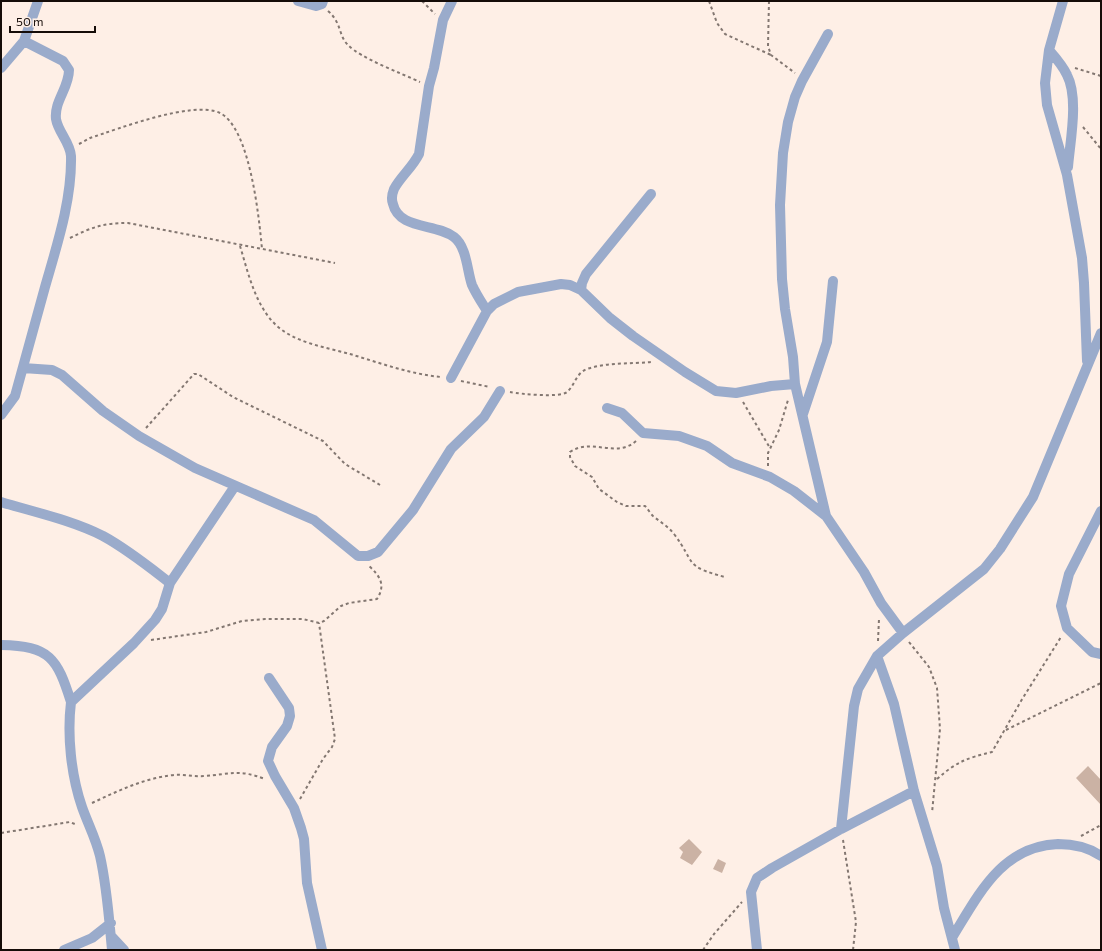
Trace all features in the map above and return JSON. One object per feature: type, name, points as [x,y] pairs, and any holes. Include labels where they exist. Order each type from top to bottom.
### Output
[{"type":"street","points":[[1,68],[24,41],[38,1]]},
{"type":"street","points":[[298,1],[316,6],[323,2]]},
{"type":"street","points":[[452,1],[443,20],[429,86],[419,154],[414,164],[394,189],[391,198],[394,209],[401,217],[417,225],[434,228],[454,237],[461,247],[472,286],[487,311]]},
{"type":"street","points":[[1063,1],[1049,50],[1045,83],[1047,105],[1067,175],[1084,282],[1087,363]]},
{"type":"street","points":[[826,516],[795,384],[793,357],[782,280],[780,205],[783,154],[788,122],[802,81],[828,34]]},
{"type":"street","points":[[1,415],[15,396],[58,244],[70,184],[71,154],[56,119],[57,106],[68,83],[69,70],[63,61],[24,41]]},
{"type":"street","points":[[1049,50],[1061,64],[1071,85],[1072,113],[1067,175]]},
{"type":"street","points":[[581,290],[586,274],[651,194]]},
{"type":"street","points":[[802,416],[827,342],[833,281]]},
{"type":"street","points":[[451,378],[487,311],[494,304],[518,292],[561,284],[570,284],[581,290],[610,318],[667,360],[716,391],[728,394],[771,386],[795,384]]},
{"type":"street","points":[[841,829],[854,706],[858,689],[877,656],[903,633],[984,569],[1000,549],[1033,497],[1087,363],[1101,333]]},
{"type":"street","points":[[22,368],[52,370],[62,375],[103,411],[139,436],[195,468],[293,509],[314,520],[358,556],[368,556],[378,552],[413,510],[451,449],[484,417],[500,391]]},
{"type":"street","points":[[607,408],[622,413],[643,433],[664,434],[693,440],[707,446],[732,463],[770,477],[794,491],[826,516],[903,633]]},
{"type":"street","points":[[71,702],[134,643],[155,620],[162,609],[170,583],[235,486]]},
{"type":"street","points":[[1,502],[101,535],[126,549],[170,583]]},
{"type":"street","points":[[1101,511],[1069,574],[1061,606],[1067,628],[1092,652],[1101,654]]},
{"type":"street","points":[[1,645],[31,647],[42,651],[55,662],[65,681],[71,702],[70,715],[72,756],[82,808],[100,855],[111,922],[112,950]]},
{"type":"street","points":[[877,656],[894,704],[914,791],[937,866],[944,908],[953,936],[955,950]]},
{"type":"street","points":[[269,678],[290,710],[290,716],[287,726],[272,746],[268,757],[269,764],[294,808],[304,838],[308,883],[322,950]]},
{"type":"street","points":[[757,950],[752,917],[751,892],[757,878],[841,829],[914,791]]},
{"type":"street","points":[[953,936],[990,880],[1008,862],[1023,852],[1040,845],[1066,844],[1086,848],[1101,856]]},
{"type":"street","points":[[64,950],[92,938],[111,922]]},
{"type":"street","points":[[111,936],[124,950]]},
{"type":"path","points":[[422,1],[443,20]]},
{"type":"path","points":[[709,1],[717,23],[725,34],[770,55],[794,71],[802,81]]},
{"type":"path","points":[[769,1],[768,46],[770,55]]},
{"type":"path","points":[[323,2],[338,21],[343,38],[348,46],[377,63],[429,86]]},
{"type":"path","points":[[1061,64],[1101,76]]},
{"type":"path","points":[[71,154],[78,144],[90,138],[142,122],[182,111],[203,109],[219,112],[231,121],[238,133],[246,158],[255,192],[262,249]]},
{"type":"path","points":[[1072,113],[1101,149]]},
{"type":"path","points":[[58,244],[92,227],[109,223],[128,223],[169,230],[240,246],[335,263]]},
{"type":"path","points":[[240,246],[259,301],[276,326],[291,336],[315,345],[420,375],[451,378],[500,391],[562,395],[570,389],[580,374],[587,369],[606,365],[667,360]]},
{"type":"path","points":[[139,436],[194,374],[198,374],[233,398],[323,441],[346,464],[380,485]]},
{"type":"path","points":[[770,477],[767,460],[770,448],[779,430],[795,384]]},
{"type":"path","points":[[736,393],[753,416],[770,448]]},
{"type":"path","points":[[643,433],[638,440],[625,449],[616,450],[583,445],[570,452],[570,457],[575,466],[592,477],[599,489],[617,502],[626,506],[645,506],[653,516],[667,526],[674,534],[692,565],[710,573],[725,577]]},
{"type":"path","points":[[134,643],[206,632],[242,621],[264,618],[303,619],[318,623],[324,621],[341,606],[377,598],[381,593],[382,585],[378,575],[358,556]]},
{"type":"path","points":[[877,656],[878,626],[882,603]]},
{"type":"path","points":[[294,808],[323,759],[332,747],[335,739],[318,623]]},
{"type":"path","points":[[936,780],[952,766],[967,758],[992,752],[1021,701],[1067,628]]},
{"type":"path","points":[[903,633],[929,667],[937,688],[940,729],[931,818]]},
{"type":"path","points":[[1005,731],[1101,683]]},
{"type":"path","points":[[82,808],[137,783],[163,776],[203,776],[237,772],[249,773],[279,784]]},
{"type":"path","points":[[1,833],[70,822],[93,835]]},
{"type":"path","points":[[1066,844],[1101,825]]},
{"type":"path","points":[[841,829],[856,922],[853,950]]},
{"type":"path","points":[[703,950],[714,934],[751,892]]},
{"type":"building","points":[[1088,766],[1101,780],[1101,805],[1076,778]]},
{"type":"building","points":[[689,839],[702,852],[692,865],[680,858],[683,852],[679,848]]},
{"type":"building","points":[[718,859],[726,863],[722,873],[713,869]]}]
